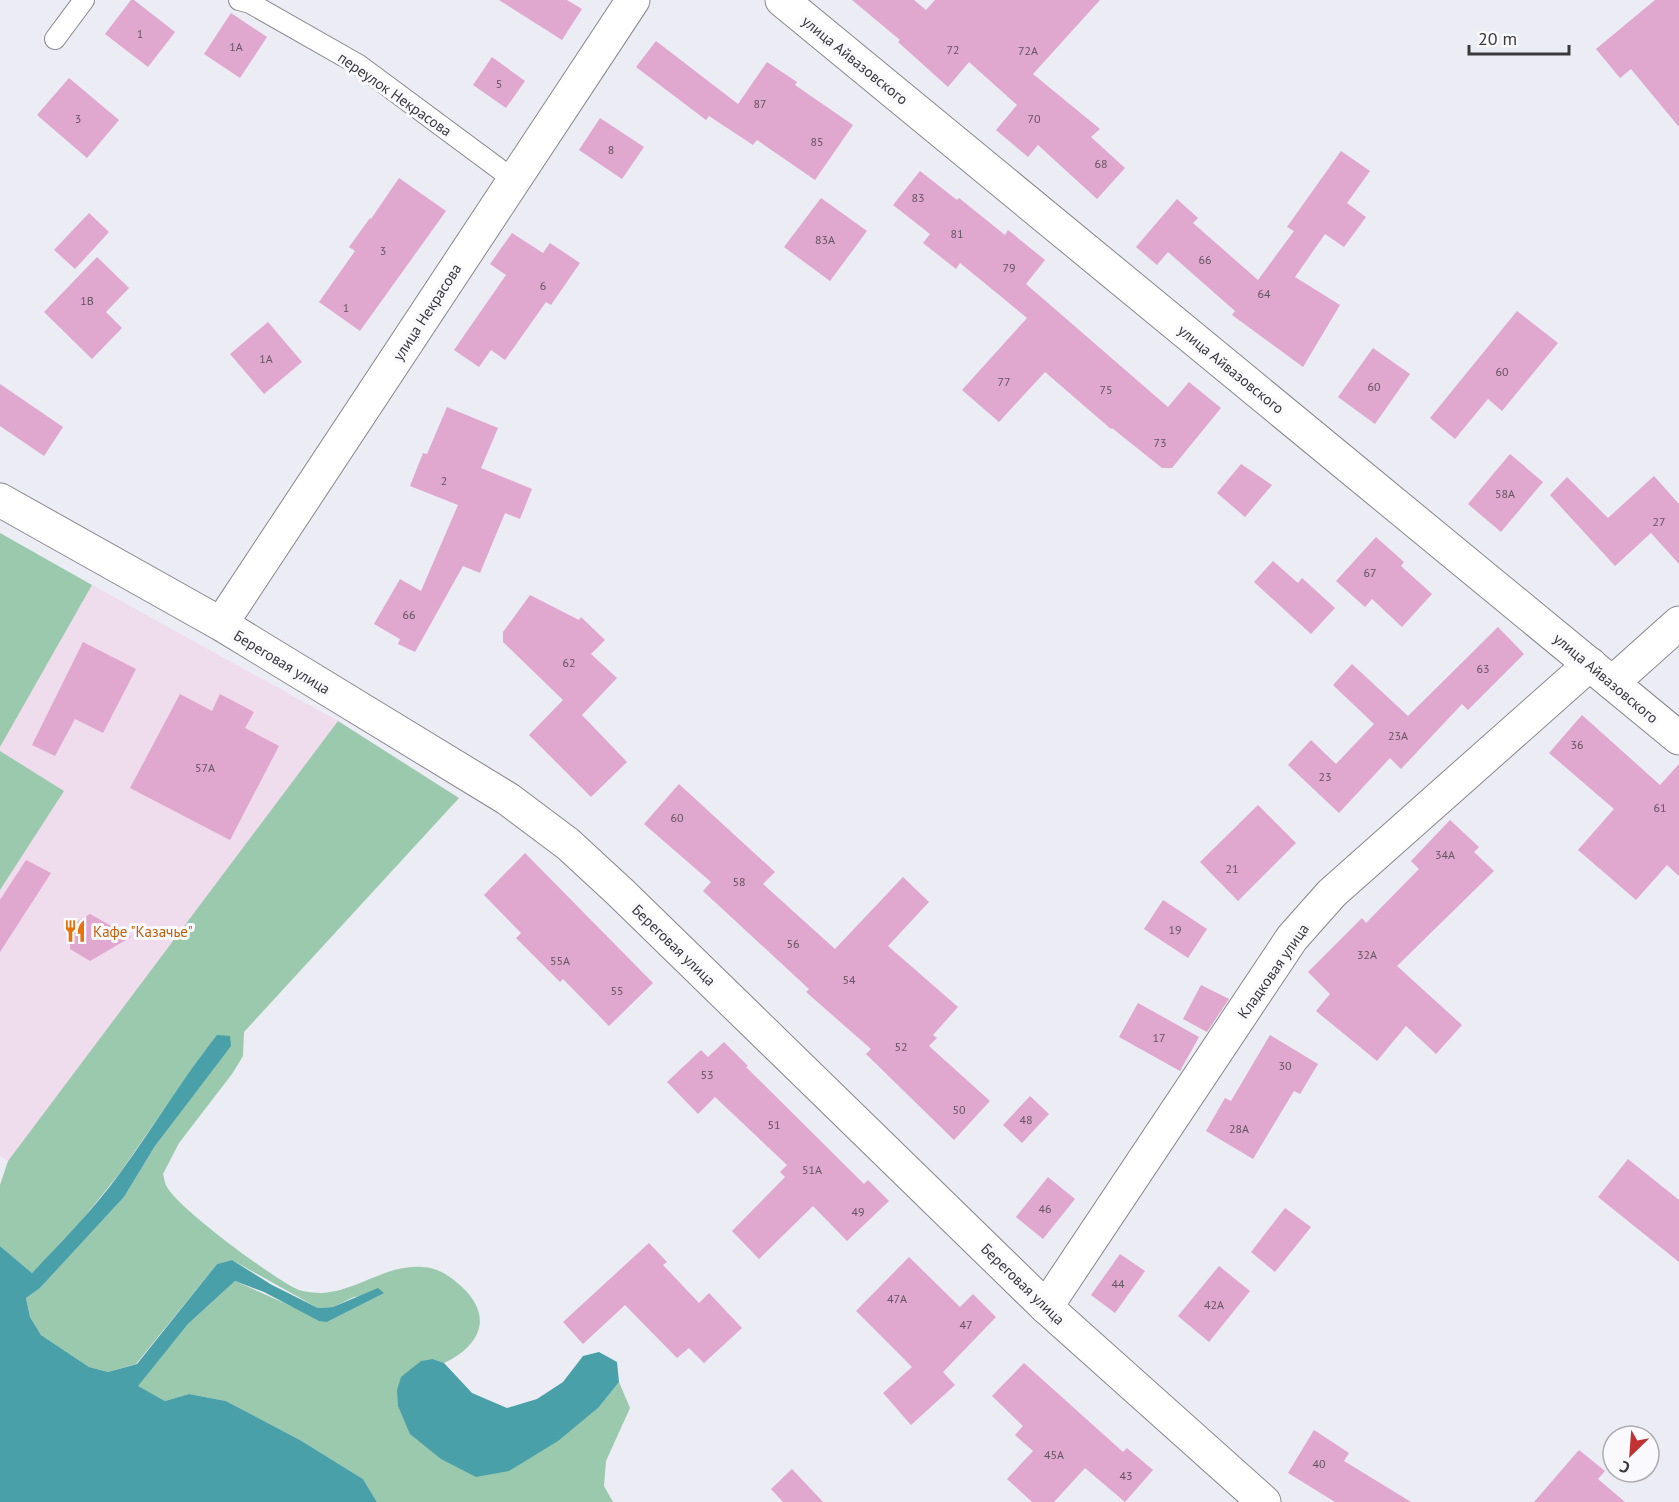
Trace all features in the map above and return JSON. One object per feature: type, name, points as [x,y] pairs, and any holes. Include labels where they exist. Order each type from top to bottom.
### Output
[{"type":"street","name":"улица Некрасова","points":[[221,624],[633,0]]},
{"type":"street","name":"улица Айвазовского","points":[[782,0],[1679,738]]},
{"type":"street","name":"Береговая улица","points":[[0,500],[221,624],[508,799],[568,844],[1046,1307],[1264,1502]]},
{"type":"street","name":"Кладковая улица","points":[[1046,1307],[1292,938],[1332,892],[1601,674],[1679,623]]},
{"type":"lane","points":[[55,39],[84,0]]},
{"type":"lane","name":"переулок Некрасова","points":[[239,0],[250,3],[358,66],[514,180]]},
{"type":"shaded area","points":[[92,585],[338,721],[8,1161],[0,1156],[0,890],[64,791],[0,751],[0,747]]},
{"type":"green space","points":[[0,533],[92,585],[0,747]]},
{"type":"green space","points":[[338,721],[459,798],[244,1032],[243,1056],[232,1074],[179,1143],[163,1174],[167,1187],[189,1211],[228,1243],[270,1273],[299,1290],[319,1293],[335,1291],[384,1273],[409,1267],[439,1271],[462,1287],[478,1309],[480,1320],[478,1330],[474,1339],[456,1356],[444,1363],[433,1359],[411,1434],[599,1407],[619,1382],[630,1408],[606,1461],[604,1486],[613,1502],[377,1502],[363,1479],[300,1440],[226,1401],[189,1394],[165,1401],[137,1386],[188,1324],[235,1281],[327,1322],[383,1293],[354,1297],[333,1307],[318,1308],[232,1260],[217,1264],[136,1364],[108,1372],[89,1367],[41,1335],[30,1317],[26,1298],[40,1288],[124,1197],[155,1146],[187,1103],[206,1049],[119,1174],[81,1221],[32,1273],[0,1246],[0,1185],[8,1161]]},
{"type":"green space","points":[[0,751],[64,791],[0,890]]},
{"type":"water","points":[[217,1035],[230,1036],[231,1046],[155,1146],[124,1197],[40,1288],[26,1298],[30,1317],[41,1335],[89,1367],[108,1372],[137,1364],[217,1264],[232,1260],[272,1285],[318,1308],[333,1307],[378,1288],[384,1293],[327,1322],[319,1321],[264,1292],[235,1281],[188,1324],[138,1386],[165,1401],[189,1394],[226,1401],[300,1440],[363,1479],[377,1502],[0,1502],[0,1246],[32,1273],[110,1186]]},
{"type":"water","points":[[599,1352],[617,1362],[619,1382],[599,1407],[558,1441],[509,1471],[476,1477],[441,1459],[410,1434],[398,1406],[397,1390],[401,1377],[421,1361],[433,1359],[444,1363],[472,1393],[507,1408],[537,1399],[563,1382],[583,1356]]},
{"type":"building","points":[[131,0],[175,32],[148,67],[105,34]]},
{"type":"building","points":[[499,0],[567,0],[582,9],[562,40]]},
{"type":"building","points":[[852,0],[914,0],[926,10],[935,0],[1100,0],[1033,74],[1100,129],[1091,137],[1125,168],[1097,199],[1038,145],[1028,157],[996,130],[1017,105],[969,62],[948,87],[898,42],[900,40]]},
{"type":"building","points":[[1655,0],[1679,0],[1679,127],[1631,69],[1620,78],[1596,49]]},
{"type":"building","points":[[231,13],[267,37],[240,78],[204,54]]},
{"type":"building","points":[[656,41],[738,104],[767,62],[797,82],[795,85],[853,125],[815,180],[757,140],[753,145],[709,116],[706,120],[636,67]]},
{"type":"building","points":[[492,57],[525,81],[506,108],[473,85]]},
{"type":"building","points":[[69,78],[119,120],[87,158],[37,115]]},
{"type":"building","points":[[600,118],[644,147],[622,179],[579,150]]},
{"type":"building","points":[[1341,151],[1370,171],[1347,203],[1366,217],[1344,247],[1325,234],[1295,277],[1340,305],[1303,367],[1232,315],[1235,311],[1168,252],[1157,265],[1136,247],[1177,199],[1198,218],[1193,223],[1258,280],[1294,231],[1287,227]]},
{"type":"building","points":[[920,171],[957,200],[959,198],[1005,235],[1008,230],[1045,260],[1026,284],[1168,407],[1189,382],[1221,408],[1172,468],[1162,468],[1111,429],[1045,372],[999,422],[962,390],[1027,318],[960,263],[956,269],[923,243],[930,234],[893,205]]},
{"type":"building","points":[[399,178],[446,211],[360,331],[319,302],[355,251],[349,247]]},
{"type":"building","points":[[821,198],[867,231],[830,281],[784,247]]},
{"type":"building","points":[[89,213],[109,232],[75,269],[54,250]]},
{"type":"building","points":[[512,233],[543,253],[550,243],[580,263],[551,305],[546,302],[505,360],[491,350],[479,367],[454,350],[506,275],[490,264]]},
{"type":"building","points":[[97,257],[129,288],[106,312],[122,328],[92,359],[44,312]]},
{"type":"building","points":[[1517,311],[1558,343],[1502,411],[1488,399],[1455,439],[1430,418]]},
{"type":"building","points":[[268,322],[302,362],[264,394],[230,354]]},
{"type":"building","points":[[1373,348],[1410,374],[1375,424],[1338,397]]},
{"type":"building","points":[[0,384],[63,427],[44,456],[0,426]]},
{"type":"building","points":[[447,407],[498,428],[481,468],[532,489],[520,519],[505,513],[480,573],[463,566],[415,652],[398,644],[400,639],[374,624],[400,579],[421,591],[458,505],[410,486],[423,453],[427,454]]},
{"type":"building","points":[[1510,454],[1543,482],[1501,532],[1468,504]]},
{"type":"building","points":[[1241,464],[1272,485],[1245,517],[1217,493]]},
{"type":"building","points":[[1654,476],[1679,504],[1679,564],[1651,533],[1615,566],[1550,495],[1567,477],[1608,518]]},
{"type":"building","points":[[1376,537],[1404,562],[1401,566],[1432,594],[1402,627],[1372,599],[1365,607],[1336,581]]},
{"type":"building","points":[[1273,561],[1298,583],[1302,578],[1335,608],[1311,634],[1254,582]]},
{"type":"building","points":[[530,595],[579,620],[581,617],[605,640],[591,654],[617,678],[582,715],[627,762],[591,797],[529,735],[563,700],[503,642],[503,632]]},
{"type":"building","points":[[1498,627],[1524,654],[1468,710],[1462,704],[1401,769],[1390,758],[1339,813],[1288,765],[1311,740],[1336,764],[1374,724],[1333,685],[1352,664],[1408,716]]},
{"type":"building","points":[[83,642],[136,669],[103,733],[75,719],[55,756],[32,745]]},
{"type":"building","points":[[180,694],[212,711],[220,694],[254,712],[245,728],[279,746],[230,840],[130,788]]},
{"type":"building","points":[[1582,715],[1660,785],[1679,764],[1679,876],[1667,865],[1636,900],[1578,850],[1614,809],[1549,753]]},
{"type":"building","points":[[679,784],[775,872],[763,884],[835,949],[903,877],[929,902],[888,946],[958,1007],[933,1035],[937,1038],[929,1046],[990,1101],[954,1140],[866,1054],[871,1049],[806,992],[809,989],[703,891],[711,882],[644,824]]},
{"type":"building","points":[[1258,805],[1296,843],[1238,901],[1200,862]]},
{"type":"building","points":[[1450,820],[1479,847],[1474,852],[1494,871],[1397,966],[1462,1025],[1436,1054],[1406,1026],[1377,1061],[1316,1011],[1330,994],[1308,972],[1362,918],[1366,923],[1419,869],[1411,861]]},
{"type":"building","points":[[525,853],[653,983],[609,1026],[563,979],[560,982],[516,938],[521,933],[484,895]]},
{"type":"building","points":[[26,860],[51,873],[0,952],[0,900]]},
{"type":"building","points":[[1163,900],[1207,929],[1188,958],[1144,929]]},
{"type":"building","points":[[90,914],[131,937],[90,961],[70,949],[70,926]]},
{"type":"building","points":[[1201,985],[1229,999],[1207,1032],[1183,1019]]},
{"type":"building","points":[[1138,1003],[1199,1037],[1180,1071],[1119,1037]]},
{"type":"building","points":[[1270,1035],[1318,1064],[1300,1094],[1294,1091],[1253,1159],[1206,1131],[1225,1098],[1231,1101]]},
{"type":"building","points":[[724,1042],[748,1066],[746,1067],[864,1184],[868,1180],[889,1201],[847,1241],[813,1206],[759,1259],[732,1231],[785,1177],[780,1172],[787,1165],[715,1097],[698,1114],[667,1082],[701,1050],[708,1057]]},
{"type":"building","points":[[1030,1096],[1049,1114],[1022,1143],[1003,1125]]},
{"type":"building","points":[[1628,1159],[1679,1200],[1679,1262],[1598,1197]]},
{"type":"building","points":[[1048,1177],[1075,1199],[1043,1239],[1016,1217]]},
{"type":"building","points":[[1285,1208],[1311,1227],[1275,1272],[1251,1252]]},
{"type":"building","points":[[649,1243],[667,1262],[663,1265],[699,1303],[709,1293],[742,1328],[704,1363],[689,1348],[677,1358],[625,1305],[583,1344],[563,1322]]},
{"type":"building","points":[[1120,1254],[1145,1271],[1115,1313],[1091,1295]]},
{"type":"building","points":[[909,1257],[960,1307],[973,1294],[996,1317],[943,1372],[955,1385],[911,1425],[883,1393],[912,1367],[856,1311]]},
{"type":"building","points":[[1219,1266],[1250,1291],[1209,1342],[1178,1316]]},
{"type":"building","points":[[1024,1363],[1123,1452],[1127,1448],[1153,1470],[1125,1502],[1085,1468],[1054,1502],[1032,1502],[1007,1479],[1033,1451],[1015,1435],[1023,1426],[992,1396]]},
{"type":"building","points":[[1314,1430],[1349,1453],[1344,1461],[1411,1502],[1335,1502],[1288,1473]]},
{"type":"building","points":[[1579,1450],[1601,1468],[1601,1476],[1598,1479],[1601,1484],[1625,1502],[1534,1502]]},
{"type":"building","points":[[792,1469],[823,1502],[783,1502],[771,1489]]},
{"type":"place","name":"Кафе \"Казачье\"","points":[[75,931]]}]
